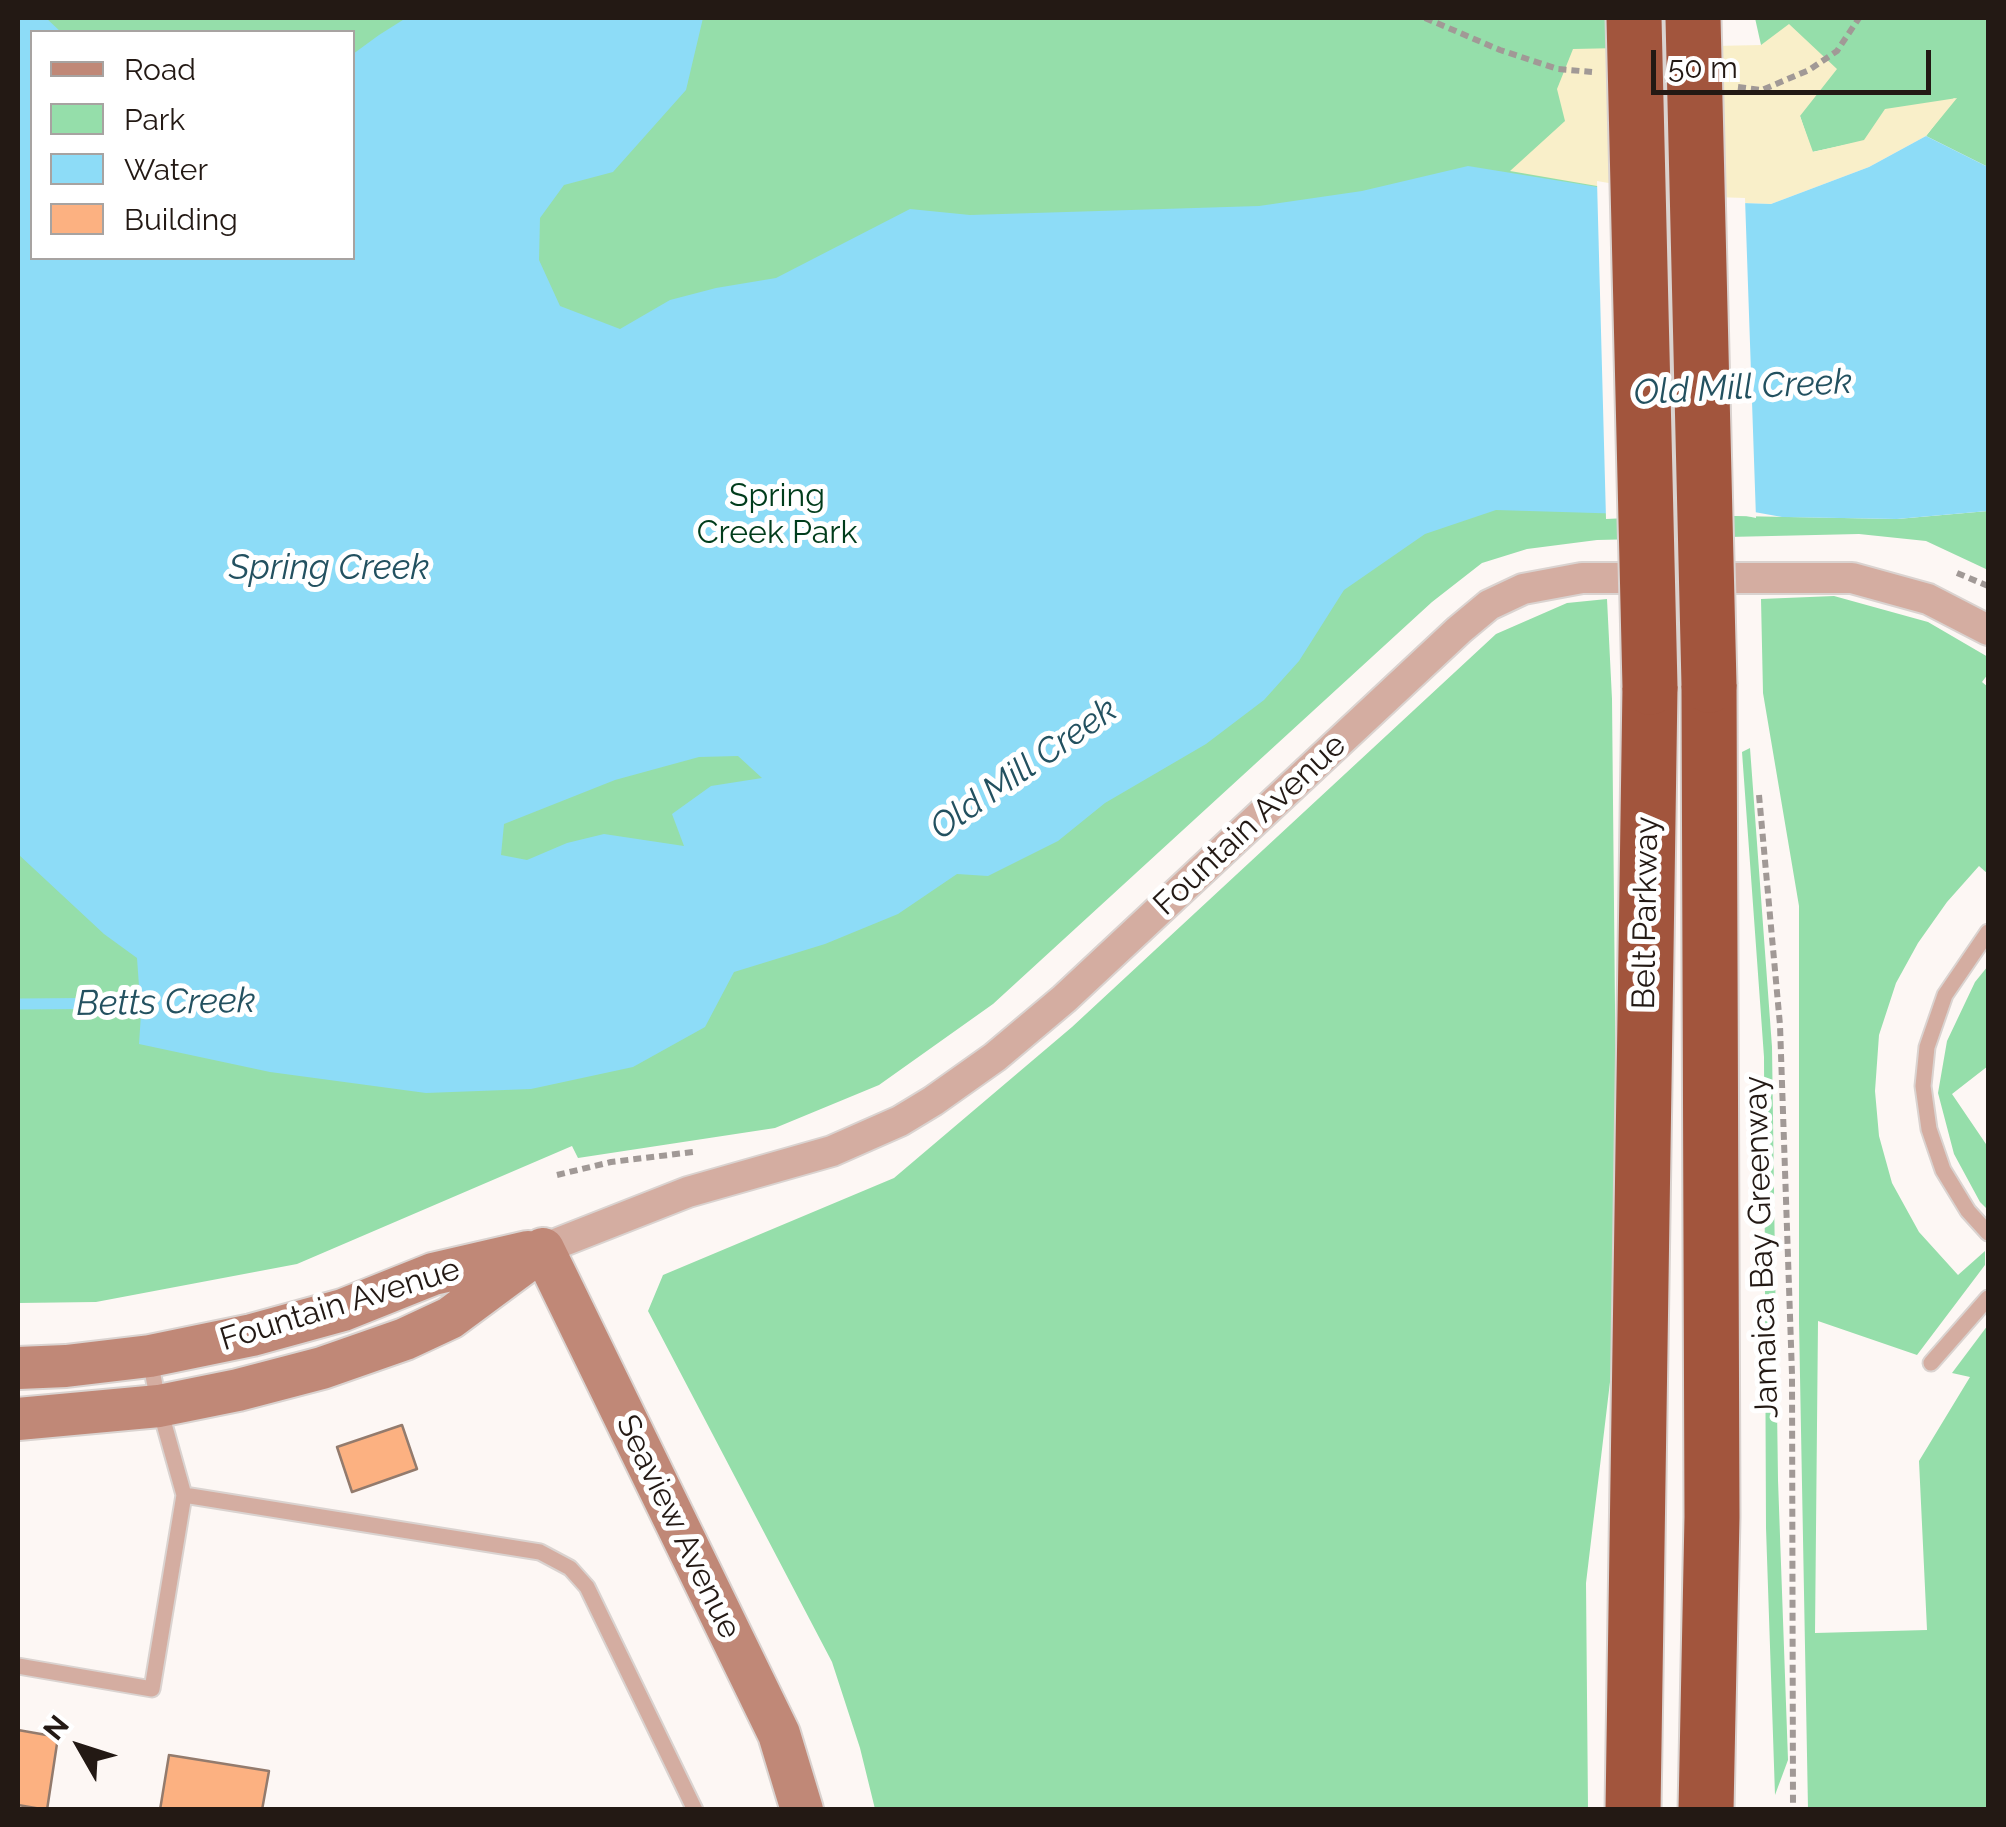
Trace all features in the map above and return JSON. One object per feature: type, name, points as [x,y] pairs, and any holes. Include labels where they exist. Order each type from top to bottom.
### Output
[{"type":"highway","name":"Belt Parkway","points":[[1633,1810],[1650,687],[1634,18]]},
{"type":"highway","name":"Belt Parkway","points":[[1693,18],[1709,686],[1712,1517],[1706,1810]]},
{"type":"highway","points":[[1712,1517],[1740,1810]]},
{"type":"main road","name":"Fountain Avenue","points":[[18,1368],[150,1356],[298,1323],[344,1310],[433,1274],[543,1249]]},
{"type":"main road","name":"Fountain Avenue","points":[[18,1418],[159,1406],[281,1380],[405,1339],[450,1318],[543,1249]]},
{"type":"main road","name":"Seaview Avenue","points":[[543,1249],[779,1734],[802,1810]]},
{"type":"street","name":"Fountain Avenue","points":[[543,1249],[688,1192],[832,1151],[900,1121],[933,1101],[1064,999],[1467,623],[1489,606],[1523,589],[1582,578],[1852,578],[1928,598],[1988,630]]},
{"type":"lane","points":[[1988,932],[1945,995],[1927,1048],[1924,1086],[1929,1129],[1943,1170],[1968,1211],[1988,1234]]},
{"type":"lane","points":[[1931,1363],[1988,1298]]},
{"type":"lane","points":[[18,1666],[152,1689],[184,1496],[159,1406],[150,1356]]},
{"type":"lane","points":[[184,1496],[540,1552],[570,1568],[587,1587],[695,1810]]},
{"type":"path","points":[[1943,567],[1988,586]]},
{"type":"path","name":"Jamaica Bay Greenway","points":[[1757,779],[1781,1045],[1792,1374],[1793,1810]]},
{"type":"path","points":[[557,1175],[610,1162],[706,1149]]},
{"type":"green space","name":"Spring Creek","points":[[18,18],[1610,18],[1628,514],[1897,519],[1988,511],[1988,570],[1926,541],[1859,534],[1597,540],[1527,549],[1482,563],[1432,602],[993,1004],[879,1085],[775,1128],[578,1158],[572,1146],[297,1264],[96,1302],[18,1303]]},
{"type":"green space","points":[[1755,18],[1988,18],[1988,167],[1926,136],[1955,98],[1864,141],[1812,152],[1800,116],[1761,45]]},
{"type":"green space","points":[[1834,596],[1928,622],[1988,657],[1988,674],[1982,682],[1988,687],[1988,874],[1979,866],[1947,902],[1896,983],[1879,1035],[1875,1091],[1879,1136],[1892,1183],[1919,1232],[1958,1275],[1985,1251],[1985,1265],[1917,1355],[1818,1321],[1815,1633],[1927,1630],[1919,1461],[1970,1377],[1952,1373],[1988,1325],[1988,1809],[1808,1809],[1799,1322],[1799,906],[1763,693],[1761,599]]},
{"type":"green space","points":[[1607,599],[1612,699],[1618,1315],[1586,1583],[1588,1809],[875,1809],[832,1662],[648,1311],[663,1275],[894,1178],[1072,1027],[1496,634],[1567,603]]},
{"type":"green space","points":[[1750,748],[1772,1047],[1778,1480],[1788,1760],[1775,1795],[1766,1528],[1764,1057],[1742,752]]},
{"type":"green space","points":[[1988,966],[1988,1066],[1952,1094],[1988,1147],[1988,1210],[1954,1154],[1938,1093],[1947,1041],[1975,982]]},
{"type":"sand","points":[[1789,24],[1837,69],[1800,116],[1813,152],[1864,140],[1885,109],[1957,98],[1926,136],[1869,167],[1771,204],[1684,201],[1510,171],[1565,121],[1557,89],[1573,49],[1761,45]]},
{"type":"water","name":"Spring Creek","points":[[18,18],[46,18],[59,30],[30,30],[30,260],[355,260],[355,53],[379,35],[406,18],[703,18],[686,90],[613,172],[564,185],[540,218],[539,260],[560,306],[620,329],[670,300],[776,278],[910,209],[970,215],[1259,206],[1362,191],[1468,166],[1684,201],[1771,204],[1869,167],[1926,136],[1988,167],[1988,511],[1897,519],[1782,517],[1732,508],[1628,514],[1496,510],[1425,534],[1344,590],[1299,661],[1264,700],[1206,744],[1105,803],[1058,841],[988,876],[957,874],[898,914],[825,944],[734,972],[705,1027],[633,1067],[531,1089],[426,1093],[270,1072],[139,1044],[137,958],[104,934],[18,854]],"holes":[[[738,756],[762,778],[711,786],[672,814],[684,846],[604,834],[567,843],[527,860],[501,855],[504,824],[615,780],[699,757]]]},
{"type":"pier","points":[[1597,181],[1684,196],[1745,198],[1756,518],[1732,513],[1606,519]]},
{"type":"building","points":[[402,1425],[417,1469],[352,1492],[337,1447]]},
{"type":"building","points":[[18,1730],[58,1737],[47,1810],[18,1805]]},
{"type":"building","points":[[169,1755],[269,1771],[262,1810],[160,1810]]},
{"type":"waterway","name":"Betts Creek","points":[[18,1004],[153,1003]]},
{"type":"water label","name":"Old Mill Creek","points":[[1743,388]]},
{"type":"water label","name":"Old Mill Creek","points":[[1024,769]]},
{"type":"park label","name":"Spring Creek Park","points":[[777,514]]}]
